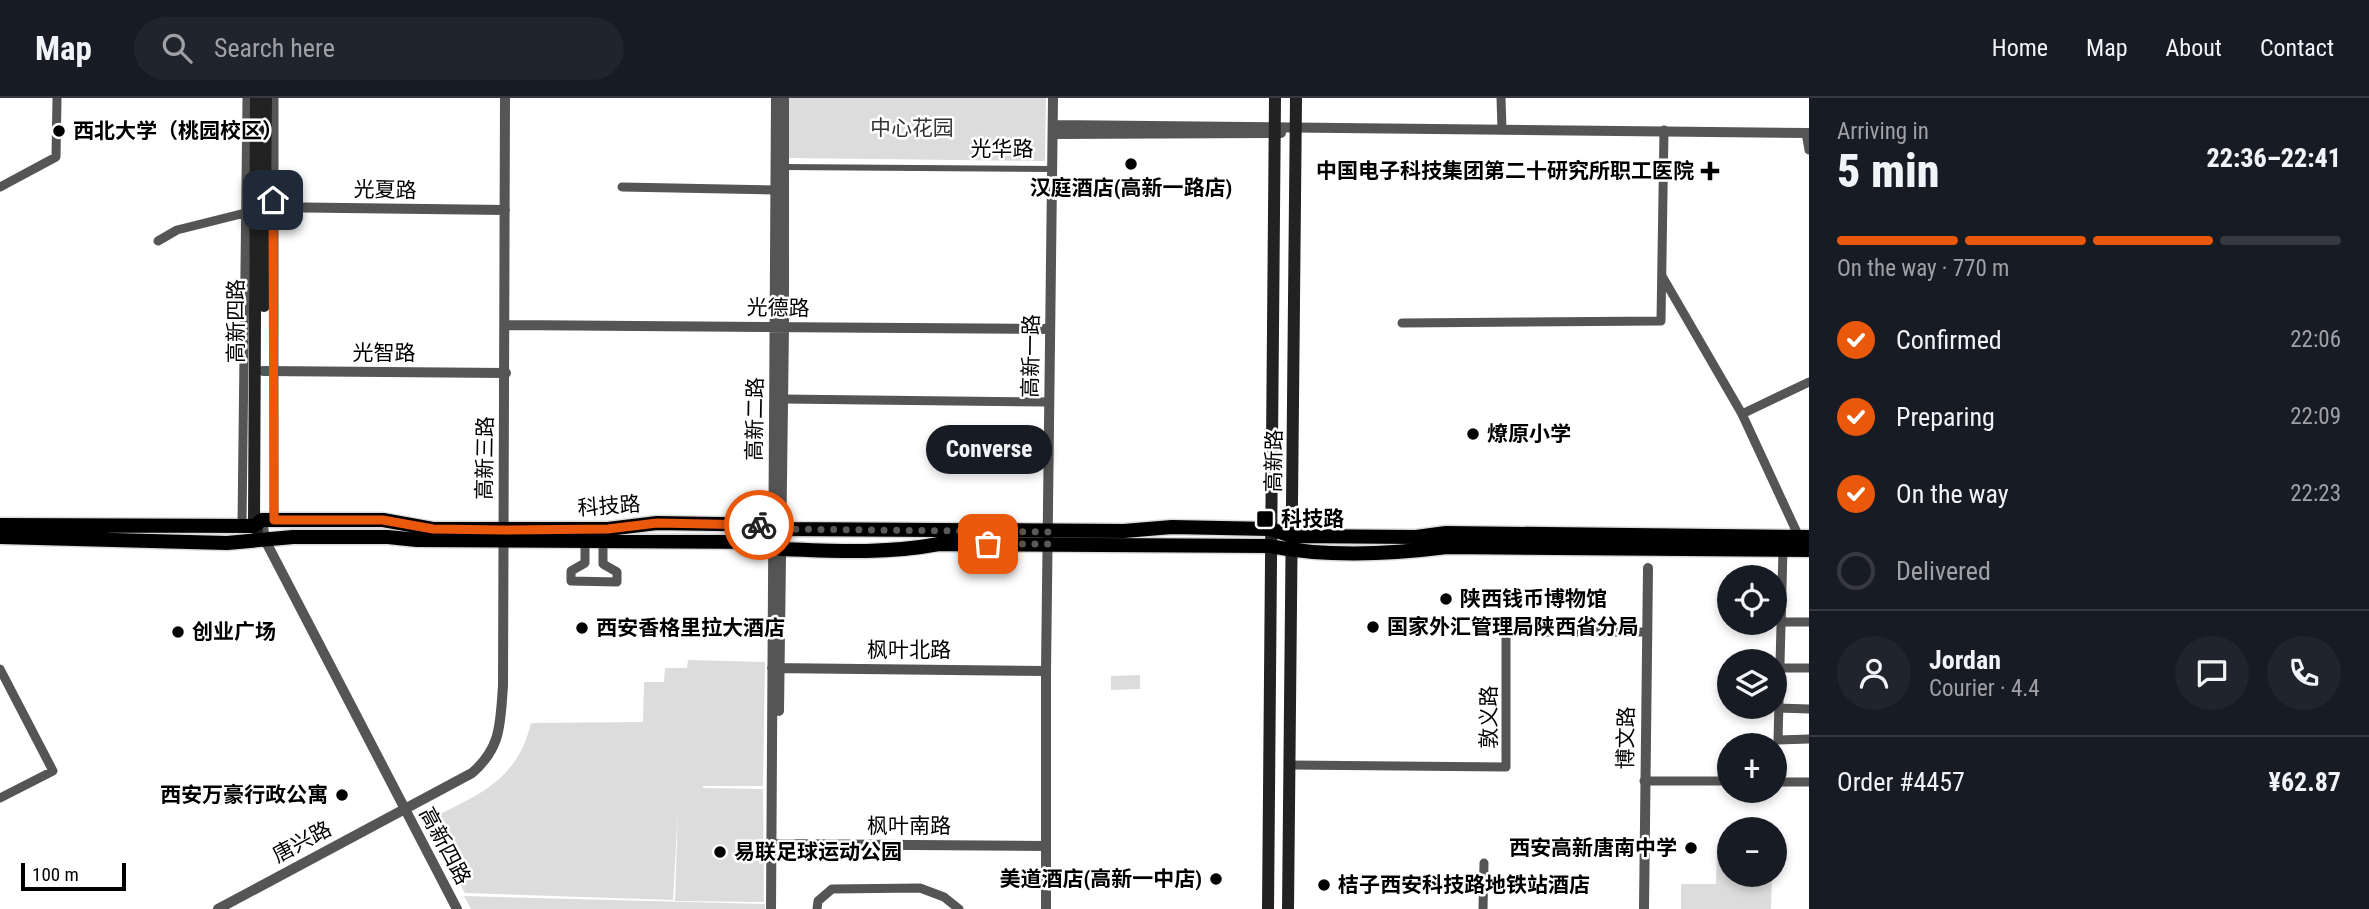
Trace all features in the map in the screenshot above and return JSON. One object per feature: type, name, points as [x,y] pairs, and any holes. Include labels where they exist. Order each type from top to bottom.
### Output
[{"type":"main road","name":"高新四路","points":[[256,98],[268,371],[258,523]]},
{"type":"main road","name":"高新四路","points":[[265,540],[258,523],[260,210],[266,98]]},
{"type":"main road","name":"高新路","points":[[1268,909],[1275,98]]},
{"type":"main road","name":"高新路","points":[[1288,909],[1296,98]]},
{"type":"main road","name":"科技路","points":[[0,525],[383,520],[433,529],[585,541],[903,550],[939,544],[1172,527],[1270,529],[1292,536],[1416,537],[1446,533],[1804,537]]},
{"type":"main road","name":"科技路","points":[[0,537],[227,542],[293,537],[388,537],[417,540],[608,529],[657,523],[1270,547],[1292,551],[1407,552],[1447,547],[1809,550]]},
{"type":"street","points":[[0,187],[56,157],[57,98]]},
{"type":"street","points":[[247,98],[260,210]]},
{"type":"street","points":[[260,210],[274,98]]},
{"type":"street","name":"高新三路","points":[[404,810],[472,773],[487,760],[499,730],[503,686],[506,373],[505,98]]},
{"type":"street","name":"高新二路","points":[[776,98],[775,190],[783,399],[777,527]]},
{"type":"street","name":"高新二路","points":[[771,909],[784,98]]},
{"type":"street","name":"高新一路","points":[[1046,909],[1053,98]]},
{"type":"street","points":[[1501,98],[1502,129]]},
{"type":"street","name":"光华路","points":[[1053,129],[1502,129],[1807,133]]},
{"type":"street","points":[[1402,323],[1661,321],[1664,130]]},
{"type":"street","points":[[1807,133],[1809,149]]},
{"type":"street","name":"光华路","points":[[783,167],[1053,169]]},
{"type":"street","points":[[622,187],[775,190]]},
{"type":"street","points":[[1053,191],[1147,191]]},
{"type":"street","points":[[158,241],[177,230],[260,210]]},
{"type":"street","name":"光夏路","points":[[260,210],[505,210]]},
{"type":"street","points":[[1662,274],[1742,414],[1804,537]]},
{"type":"street","name":"光德路","points":[[506,325],[1051,329]]},
{"type":"street","name":"光智路","points":[[268,371],[506,373]]},
{"type":"street","points":[[1742,414],[1809,382]]},
{"type":"street","points":[[783,399],[1049,402]]},
{"type":"street","name":"高新四路","points":[[265,540],[457,909]]},
{"type":"street","points":[[585,541],[586,564],[571,571],[571,581],[617,582],[617,572],[603,564],[603,541]]},
{"type":"street","points":[[1783,549],[1783,565]]},
{"type":"street","name":"博文路","points":[[1644,909],[1648,568]]},
{"type":"street","points":[[1787,622],[1809,622]]},
{"type":"street","name":"敦义路","points":[[1290,765],[1506,767],[1506,632],[1647,632]]},
{"type":"street","name":"枫叶北路","points":[[776,668],[1046,671]]},
{"type":"street","points":[[1787,668],[1809,668]]},
{"type":"street","points":[[0,669],[53,771],[0,798]]},
{"type":"street","points":[[1787,708],[1809,709]]},
{"type":"street","points":[[1778,719],[1778,740],[1809,739]]},
{"type":"street","points":[[1644,781],[1717,781]]},
{"type":"street","points":[[1787,782],[1809,782]]},
{"type":"street","name":"唐兴路","points":[[218,909],[404,810]]},
{"type":"street","name":"高新二路","points":[[774,844],[777,909]]},
{"type":"street","name":"枫叶南路","points":[[774,844],[1046,846]]},
{"type":"street","points":[[1483,909],[1484,863]]},
{"type":"street","points":[[817,909],[818,901],[832,889],[920,888],[944,897],[959,909]]},
{"type":"green space","name":"中心花园","points":[[788,98],[1046,98],[1045,161],[787,158]]},
{"type":"green space","points":[[688,660],[765,662],[763,786],[703,786],[763,789],[764,902],[675,901],[678,809],[673,900],[465,893],[425,822],[477,795],[504,774],[524,744],[531,723],[643,722],[644,682],[664,682],[665,668],[687,668]]},
{"type":"green space","points":[[1140,675],[1140,689],[1111,690],[1111,676]]},
{"type":"green space","points":[[1717,844],[1717,887],[1772,887],[1771,909],[1681,909],[1681,884],[1716,884]]},
{"type":"green space","points":[[464,896],[765,904],[765,909],[471,909]]},
{"type":"way so far","points":[[759,525],[773,525],[781,529],[1048,532],[1048,544],[988,544]]},
{"type":"place","name":"西北大学（桃园校区）","points":[[59,131]]},
{"type":"place","name":"汉庭酒店(高新一路店)","points":[[1131,164]]},
{"type":"place","name":"中国电子科技集团第二十研究所职工医院","points":[[1710,171]]},
{"type":"place","name":"燎原小学","points":[[1473,434]]},
{"type":"place","name":"科技路","points":[[1265,519]]},
{"type":"place","name":"Converse","points":[[988,544]]},
{"type":"place","name":"陕西钱币博物馆","points":[[1446,599]]},
{"type":"place","name":"国家外汇管理局陕西省分局","points":[[1373,627]]},
{"type":"place","name":"西安香格里拉大酒店","points":[[582,628]]},
{"type":"place","name":"创业广场","points":[[178,632]]},
{"type":"place","name":"西安万豪行政公寓","points":[[342,795]]},
{"type":"place","name":"西安高新唐南中学","points":[[1691,848]]},
{"type":"place","name":"易联足球运动公园","points":[[720,852]]},
{"type":"place","name":"美道酒店(高新一中店)","points":[[1216,879]]},
{"type":"place","name":"桔子西安科技路地铁站酒店","points":[[1324,885]]},
{"type":"route","points":[[273,200],[274,520],[383,520],[433,529],[503,530],[608,529],[657,523],[759,525]]}]
